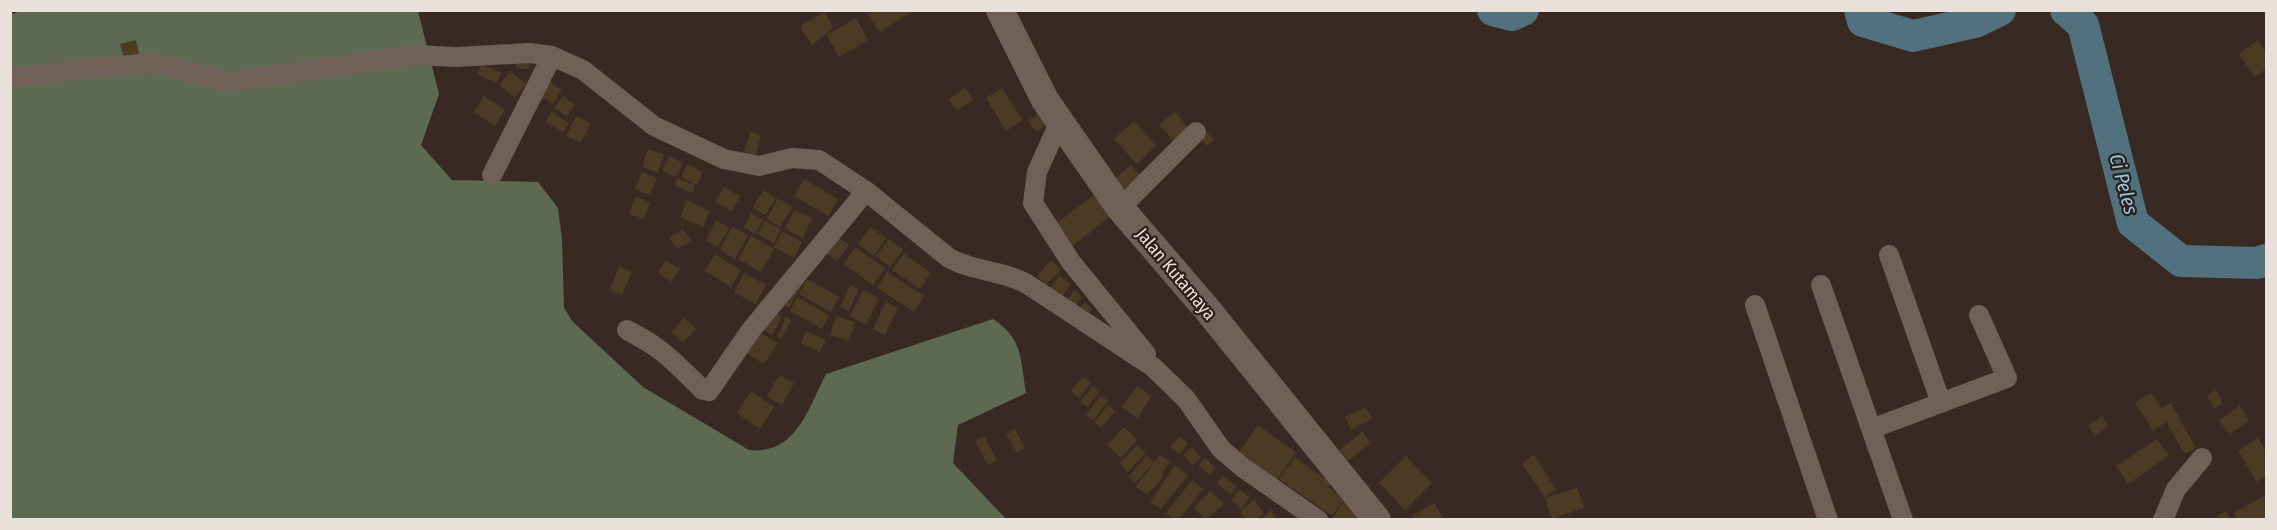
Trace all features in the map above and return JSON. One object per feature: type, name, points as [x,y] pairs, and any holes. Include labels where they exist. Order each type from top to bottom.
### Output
[{"type":"main road","name":"Jalan Kutamaya","points":[[1000,10],[1045,100],[1120,208],[1206,308],[1377,519]]},
{"type":"street","points":[[10,79],[78,69],[155,63],[227,82],[414,55],[456,57],[530,54],[552,56],[582,70],[654,126],[724,159],[759,166],[792,158],[819,160],[866,191],[949,258],[962,265],[1014,277],[1027,284],[1137,356],[1170,381]]},
{"type":"street","points":[[492,175],[552,56]]},
{"type":"street","points":[[1060,121],[1037,172],[1032,203],[1071,262],[1170,381],[1221,449],[1242,467],[1318,519]]},
{"type":"street","points":[[1120,208],[1196,132]]},
{"type":"street","points":[[627,330],[655,344],[703,390],[709,391],[751,330],[866,191]]},
{"type":"street","points":[[1889,255],[1941,403]]},
{"type":"street","points":[[1821,285],[1903,519]]},
{"type":"street","points":[[1755,305],[1828,519]]},
{"type":"street","points":[[1871,429],[2007,378],[1979,315]]},
{"type":"street","points":[[2163,519],[2176,489],[2202,458]]},
{"type":"green space","points":[[23,10],[418,11],[439,94],[421,145],[452,180],[538,182],[558,208],[562,239],[564,308],[573,322],[643,387],[749,450],[765,450],[789,437],[806,415],[826,374],[993,319],[1003,327],[1019,351],[1026,393],[958,425],[953,463],[1006,519],[11,519],[10,15]]},
{"type":"building","points":[[875,10],[915,10],[879,32],[868,15]]},
{"type":"building","points":[[825,12],[833,28],[812,45],[801,29],[802,25]]},
{"type":"building","points":[[856,18],[868,40],[839,57],[827,35]]},
{"type":"building","points":[[136,40],[139,54],[124,58],[120,44]]},
{"type":"building","points":[[2258,40],[2266,52],[2266,69],[2255,77],[2239,54]]},
{"type":"building","points":[[517,57],[530,59],[528,69],[516,68]]},
{"type":"building","points":[[482,64],[501,73],[497,83],[477,74]]},
{"type":"building","points":[[510,71],[526,84],[515,97],[499,85]]},
{"type":"building","points":[[547,80],[562,90],[553,104],[538,94]]},
{"type":"building","points":[[965,88],[973,100],[957,111],[949,99]]},
{"type":"building","points":[[1002,88],[1023,120],[1006,131],[986,98]]},
{"type":"building","points":[[484,96],[505,110],[495,126],[474,112]]},
{"type":"building","points":[[563,96],[575,105],[567,116],[554,108]]},
{"type":"building","points":[[551,112],[569,123],[563,132],[546,122]]},
{"type":"building","points":[[1040,112],[1048,124],[1036,132],[1028,121]]},
{"type":"building","points":[[1175,112],[1191,131],[1176,144],[1159,124]]},
{"type":"building","points":[[577,116],[591,124],[580,143],[566,135]]},
{"type":"building","points":[[1134,121],[1156,145],[1137,164],[1114,139]]},
{"type":"building","points":[[1204,129],[1214,139],[1208,146],[1197,136]]},
{"type":"building","points":[[750,132],[761,135],[755,159],[743,155]]},
{"type":"building","points":[[648,149],[664,154],[658,173],[642,167]]},
{"type":"building","points":[[670,156],[683,163],[676,177],[662,170]]},
{"type":"building","points":[[687,164],[703,172],[697,185],[681,177]]},
{"type":"building","points":[[1131,165],[1140,175],[1122,191],[1113,180]]},
{"type":"building","points":[[642,172],[657,178],[650,195],[635,189]]},
{"type":"building","points":[[677,178],[695,185],[693,193],[675,186]]},
{"type":"building","points":[[804,179],[838,199],[828,216],[794,196]]},
{"type":"building","points":[[723,187],[740,196],[732,211],[715,202]]},
{"type":"building","points":[[763,190],[776,198],[765,215],[753,208]]},
{"type":"building","points":[[1098,192],[1115,213],[1070,248],[1053,226]]},
{"type":"building","points":[[635,197],[650,202],[644,219],[629,214]]},
{"type":"building","points":[[778,198],[792,207],[780,227],[767,219]]},
{"type":"building","points":[[687,200],[710,211],[703,227],[680,217]]},
{"type":"building","points":[[794,210],[812,218],[803,238],[785,229]]},
{"type":"building","points":[[751,213],[763,220],[755,234],[744,227]]},
{"type":"building","points":[[716,221],[729,227],[718,247],[706,241]]},
{"type":"building","points":[[765,221],[781,229],[774,243],[758,234]]},
{"type":"building","points":[[732,227],[748,235],[735,259],[720,250]]},
{"type":"building","points":[[870,227],[886,238],[874,256],[858,244]]},
{"type":"building","points":[[683,229],[691,241],[677,249],[669,238]]},
{"type":"building","points":[[782,231],[802,242],[794,258],[774,247]]},
{"type":"building","points":[[751,236],[774,249],[761,272],[738,259]]},
{"type":"building","points":[[837,236],[849,245],[837,261],[825,252]]},
{"type":"building","points":[[889,239],[903,250],[890,267],[876,256]]},
{"type":"building","points":[[855,247],[885,268],[873,285],[844,264]]},
{"type":"building","points":[[715,254],[741,270],[731,287],[705,271]]},
{"type":"building","points":[[904,254],[931,273],[920,289],[892,270]]},
{"type":"building","points":[[1051,260],[1061,269],[1046,285],[1037,276]]},
{"type":"building","points":[[666,261],[680,269],[671,282],[658,273]]},
{"type":"building","points":[[619,266],[632,272],[622,295],[610,290]]},
{"type":"building","points":[[887,272],[924,296],[914,312],[877,288]]},
{"type":"building","points":[[744,273],[766,285],[756,304],[734,292]]},
{"type":"building","points":[[1059,276],[1071,284],[1062,297],[1050,288]]},
{"type":"building","points":[[807,279],[839,297],[831,312],[799,294]]},
{"type":"building","points":[[805,280],[789,308],[784,305]]},
{"type":"building","points":[[850,285],[859,289],[849,311],[840,307]]},
{"type":"building","points":[[863,290],[879,298],[866,325],[850,316]]},
{"type":"building","points":[[1075,290],[1082,298],[1075,306],[1067,299]]},
{"type":"building","points":[[797,297],[829,315],[822,329],[790,311]]},
{"type":"building","points":[[886,302],[898,308],[885,335],[873,329]]},
{"type":"building","points":[[1085,302],[1092,309],[1085,317],[1078,310]]},
{"type":"building","points":[[770,310],[782,317],[772,335],[760,328]]},
{"type":"building","points":[[836,316],[855,322],[849,341],[830,335]]},
{"type":"building","points":[[786,317],[791,320],[782,339],[777,337]]},
{"type":"building","points":[[684,318],[696,329],[683,343],[671,332]]},
{"type":"building","points":[[756,330],[778,343],[764,364],[743,351]]},
{"type":"building","points":[[806,331],[826,340],[820,352],[801,343]]},
{"type":"building","points":[[779,375],[794,383],[782,405],[767,397]]},
{"type":"building","points":[[1083,377],[1091,383],[1079,398],[1071,391]]},
{"type":"building","points":[[1093,386],[1099,392],[1087,407],[1080,402]]},
{"type":"building","points":[[1137,386],[1152,396],[1137,418],[1122,407]]},
{"type":"building","points":[[2216,390],[2223,404],[2214,408],[2207,395]]},
{"type":"building","points":[[751,391],[774,407],[760,429],[737,413]]},
{"type":"building","points":[[2151,393],[2162,408],[2171,403],[2196,448],[2185,454],[2166,422],[2153,431],[2135,403]]},
{"type":"building","points":[[1101,396],[1108,401],[1093,420],[1086,414]]},
{"type":"building","points":[[1108,405],[1115,411],[1101,428],[1094,422]]},
{"type":"building","points":[[2240,406],[2249,421],[2229,434],[2219,420]]},
{"type":"building","points":[[1366,407],[1372,419],[1351,430],[1345,417]]},
{"type":"building","points":[[2102,416],[2108,427],[2095,436],[2088,426]]},
{"type":"building","points":[[1258,425],[1296,452],[1277,480],[1238,454]]},
{"type":"building","points":[[1124,427],[1137,440],[1121,458],[1107,445]]},
{"type":"building","points":[[1015,429],[1025,448],[1017,453],[1006,434]]},
{"type":"building","points":[[1362,432],[1371,443],[1348,461],[1339,450]]},
{"type":"building","points":[[984,436],[997,460],[988,465],[975,442]]},
{"type":"building","points":[[1179,436],[1188,443],[1180,454],[1170,447]]},
{"type":"building","points":[[2258,438],[2266,451],[2266,476],[2257,482],[2238,451]]},
{"type":"building","points":[[2157,439],[2169,456],[2128,484],[2116,466]]},
{"type":"building","points":[[1137,445],[1146,453],[1128,472],[1120,464]]},
{"type":"building","points":[[1191,447],[1201,457],[1193,465],[1183,455]]},
{"type":"building","points":[[1160,455],[1170,462],[1162,474],[1164,476],[1147,495],[1136,486]]},
{"type":"building","points":[[1534,455],[1556,489],[1544,497],[1522,463]]},
{"type":"building","points":[[1147,456],[1154,462],[1135,483],[1128,477]]},
{"type":"building","points":[[1406,456],[1432,483],[1405,510],[1379,483]]},
{"type":"building","points":[[1295,457],[1331,483],[1328,487],[1344,499],[1332,516],[1279,479]]},
{"type":"building","points":[[1205,458],[1216,468],[1210,475],[1199,465]]},
{"type":"building","points":[[1175,465],[1188,475],[1161,509],[1150,502]]},
{"type":"building","points":[[1223,476],[1237,487],[1231,495],[1217,484]]},
{"type":"building","points":[[1192,480],[1203,489],[1178,520],[1175,520],[1166,513]]},
{"type":"building","points":[[1577,488],[1584,508],[1552,519],[1545,498]]},
{"type":"building","points":[[1240,489],[1250,498],[1241,509],[1231,500]]},
{"type":"building","points":[[1210,491],[1224,504],[1206,520],[1194,508]]},
{"type":"building","points":[[2266,495],[2266,520],[2237,520],[2234,513]]},
{"type":"building","points":[[1254,500],[1264,513],[1256,520],[1247,520],[1240,512]]},
{"type":"building","points":[[1344,501],[1370,520],[1332,518]]},
{"type":"building","points":[[1434,503],[1444,520],[1414,520],[1412,516]]},
{"type":"building","points":[[1270,510],[1279,520],[1261,520]]},
{"type":"building","points":[[2226,511],[2231,520],[2218,520],[2217,516]]},
{"type":"waterway","name":"Ci Peles","points":[[1493,10],[1512,15],[1523,10]]},
{"type":"waterway","name":"Ci Peles","points":[[1860,10],[1863,21],[1913,36],[1975,22],[2000,10]]},
{"type":"waterway","name":"Ci Peles","points":[[2066,10],[2083,25],[2133,223],[2181,261],[2257,263],[2266,260]]}]
